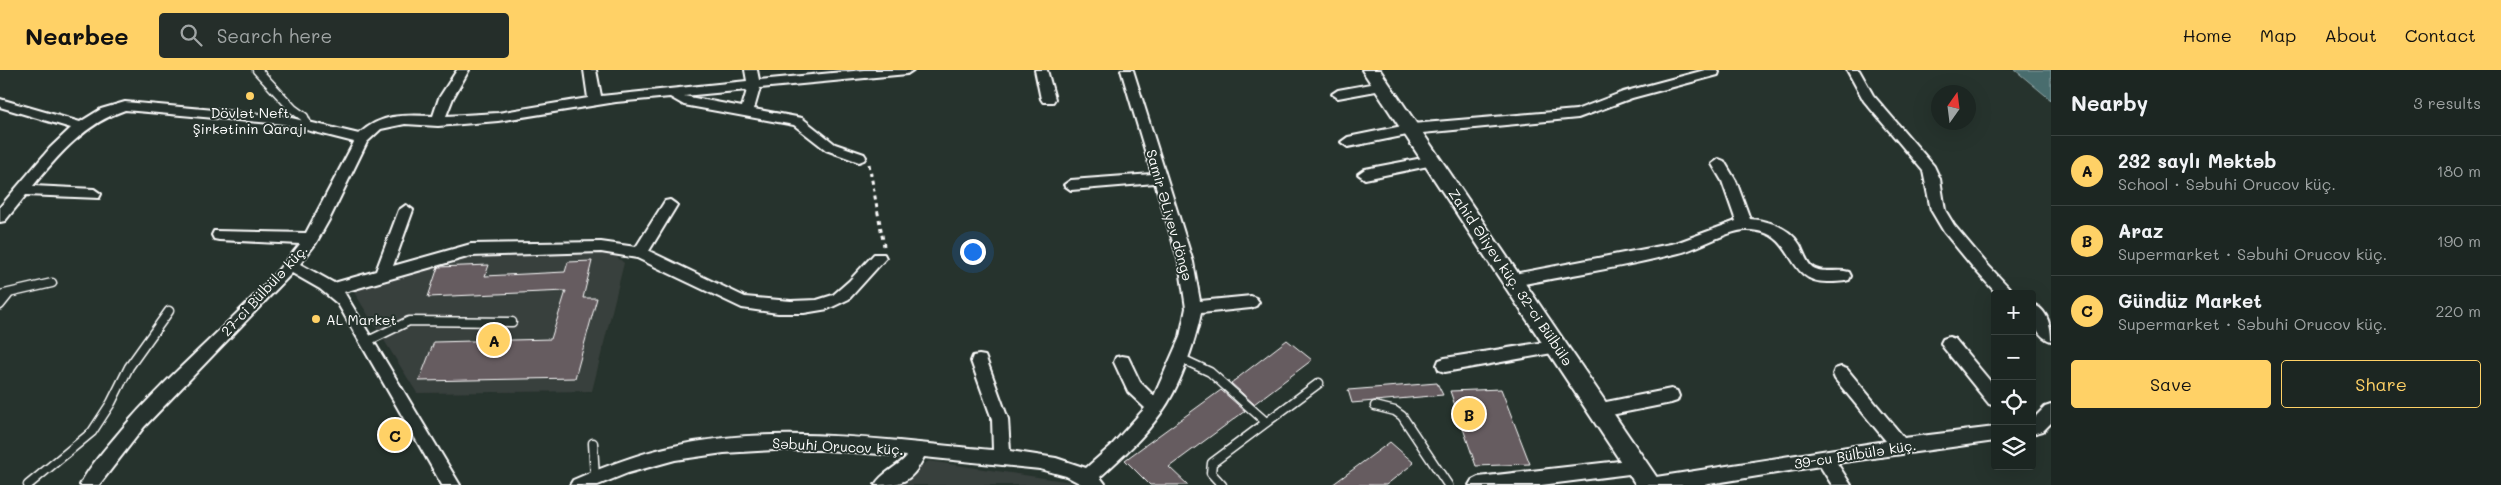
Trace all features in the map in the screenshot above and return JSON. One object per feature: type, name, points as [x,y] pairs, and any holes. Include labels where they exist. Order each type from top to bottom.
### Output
[{"type":"street","points":[[438,121],[446,98],[463,70]]},
{"type":"street","points":[[590,70],[595,100]]},
{"type":"street","points":[[747,112],[754,86],[751,70]]},
{"type":"street","name":"27-ci Bülbülə küç.","points":[[89,485],[107,459],[147,413],[290,266],[311,239],[362,139],[372,129],[385,123],[405,120],[438,121],[530,113],[595,100],[907,70]]},
{"type":"street","points":[[1041,70],[1048,99]]},
{"type":"street","name":"Samir ƏLiyev döngə","points":[[1092,481],[1156,408],[1188,337],[1194,308],[1186,262],[1127,70]]},
{"type":"street","points":[[1854,70],[1857,80],[1883,117],[1930,170],[1935,183],[1938,208],[1945,222],[2004,290]]},
{"type":"street","points":[[1348,142],[1412,129],[1578,114],[1628,95],[1713,72]]},
{"type":"street","points":[[1338,94],[1376,78]]},
{"type":"street","name":"Zahid Əliyev küç. 32-ci Bülbülə","points":[[1376,78],[1514,280],[1650,485]]},
{"type":"street","points":[[679,93],[676,97],[684,101],[797,121],[807,126],[830,146],[843,153],[859,156]]},
{"type":"street","points":[[0,103],[83,127]]},
{"type":"street","points":[[0,217],[6,204],[23,190],[54,151],[83,127],[106,112],[125,106],[283,120],[307,124],[362,139]]},
{"type":"street","points":[[1366,174],[1433,161]]},
{"type":"street","points":[[1719,164],[1729,181],[1744,224]]},
{"type":"street","points":[[1071,185],[1160,178]]},
{"type":"street","points":[[23,190],[94,194]]},
{"type":"street","points":[[640,253],[670,205]]},
{"type":"street","points":[[382,275],[406,210]]},
{"type":"street","points":[[1514,280],[1678,248],[1744,224],[1763,226],[1779,232],[1791,243],[1806,270],[1816,276],[1844,276]]},
{"type":"street","points":[[219,235],[311,239]]},
{"type":"street","points":[[333,289],[471,250],[601,247],[640,253],[742,302],[758,305],[814,307],[837,300],[879,258]]},
{"type":"street","points":[[290,266],[333,289],[343,300],[451,485]]},
{"type":"street","points":[[1194,308],[1251,302]]},
{"type":"street","points":[[2036,315],[2051,335]]},
{"type":"street","points":[[1949,344],[1991,394]]},
{"type":"street","points":[[1445,365],[1558,346]]},
{"type":"street","points":[[979,361],[1000,419],[1002,459]]},
{"type":"street","points":[[1122,362],[1134,387],[1156,408]]},
{"type":"street","points":[[1841,374],[1900,446]]},
{"type":"street","points":[[1601,410],[1671,396]]},
{"type":"street","points":[[2035,425],[2051,412]]},
{"type":"street","name":"39-cu Bülbülə küç.","points":[[1656,485],[1900,446],[1991,435]]},
{"type":"street","name":"Səbuhi Orucov küç.","points":[[579,485],[596,482],[670,455],[737,444],[762,442],[850,444],[1002,459],[1065,468],[1092,481]]},
{"type":"street","points":[[884,485],[907,470],[914,462],[919,450]]},
{"type":"street","points":[[1824,458],[1842,485]]},
{"type":"street","points":[[1478,485],[1637,466]]},
{"type":"lane","points":[[257,70],[293,109],[304,117],[307,124]]},
{"type":"lane","points":[[0,305],[4,295],[52,282]]},
{"type":"lane","points":[[28,485],[79,445],[92,432],[111,403],[129,367],[169,311]]},
{"type":"lane","points":[[368,341],[401,323],[409,321],[512,322]]},
{"type":"lane","points":[[1180,358],[1210,372],[1266,422]]},
{"type":"lane","points":[[1222,485],[1211,474],[1212,463],[1319,383]]},
{"type":"lane","points":[[1375,406],[1395,411],[1402,416],[1448,485]]},
{"type":"lane","points":[[593,443],[596,482]]},
{"type":"path","points":[[859,156],[868,162],[872,174],[884,235],[884,249],[879,258]]},
{"type":"shaded area","points":[[612,253],[624,263],[592,391],[417,393],[352,289],[462,257]]},
{"type":"shaded area","points":[[929,461],[1071,482],[1067,485],[894,485]]},
{"type":"water","points":[[2015,70],[2051,70],[2051,100]]},
{"type":"building","points":[[592,261],[583,298],[597,298],[575,378],[419,381],[434,342],[551,339],[566,291],[428,297],[438,267],[489,265],[485,276],[565,272],[568,262]]},
{"type":"building","points":[[1287,340],[1312,360],[1254,404],[1231,383]]},
{"type":"building","points":[[1437,383],[1443,395],[1352,403],[1348,390]]},
{"type":"building","points":[[1501,389],[1530,464],[1476,466],[1450,391]]},
{"type":"building","points":[[1221,390],[1245,411],[1169,467],[1188,485],[1150,485],[1125,460]]},
{"type":"building","points":[[1390,442],[1414,463],[1386,485],[1332,485]]},
{"type":"place","name":"Dövlət Neft Şirkətinin Qarajı","points":[[250,96]]},
{"type":"place","name":"AL Market","points":[[316,319]]},
{"type":"place","name":"232 saylı Məktəb","points":[[494,340]]},
{"type":"place","name":"Araz","points":[[1469,414]]},
{"type":"place","name":"Gündüz Market","points":[[395,435]]}]
